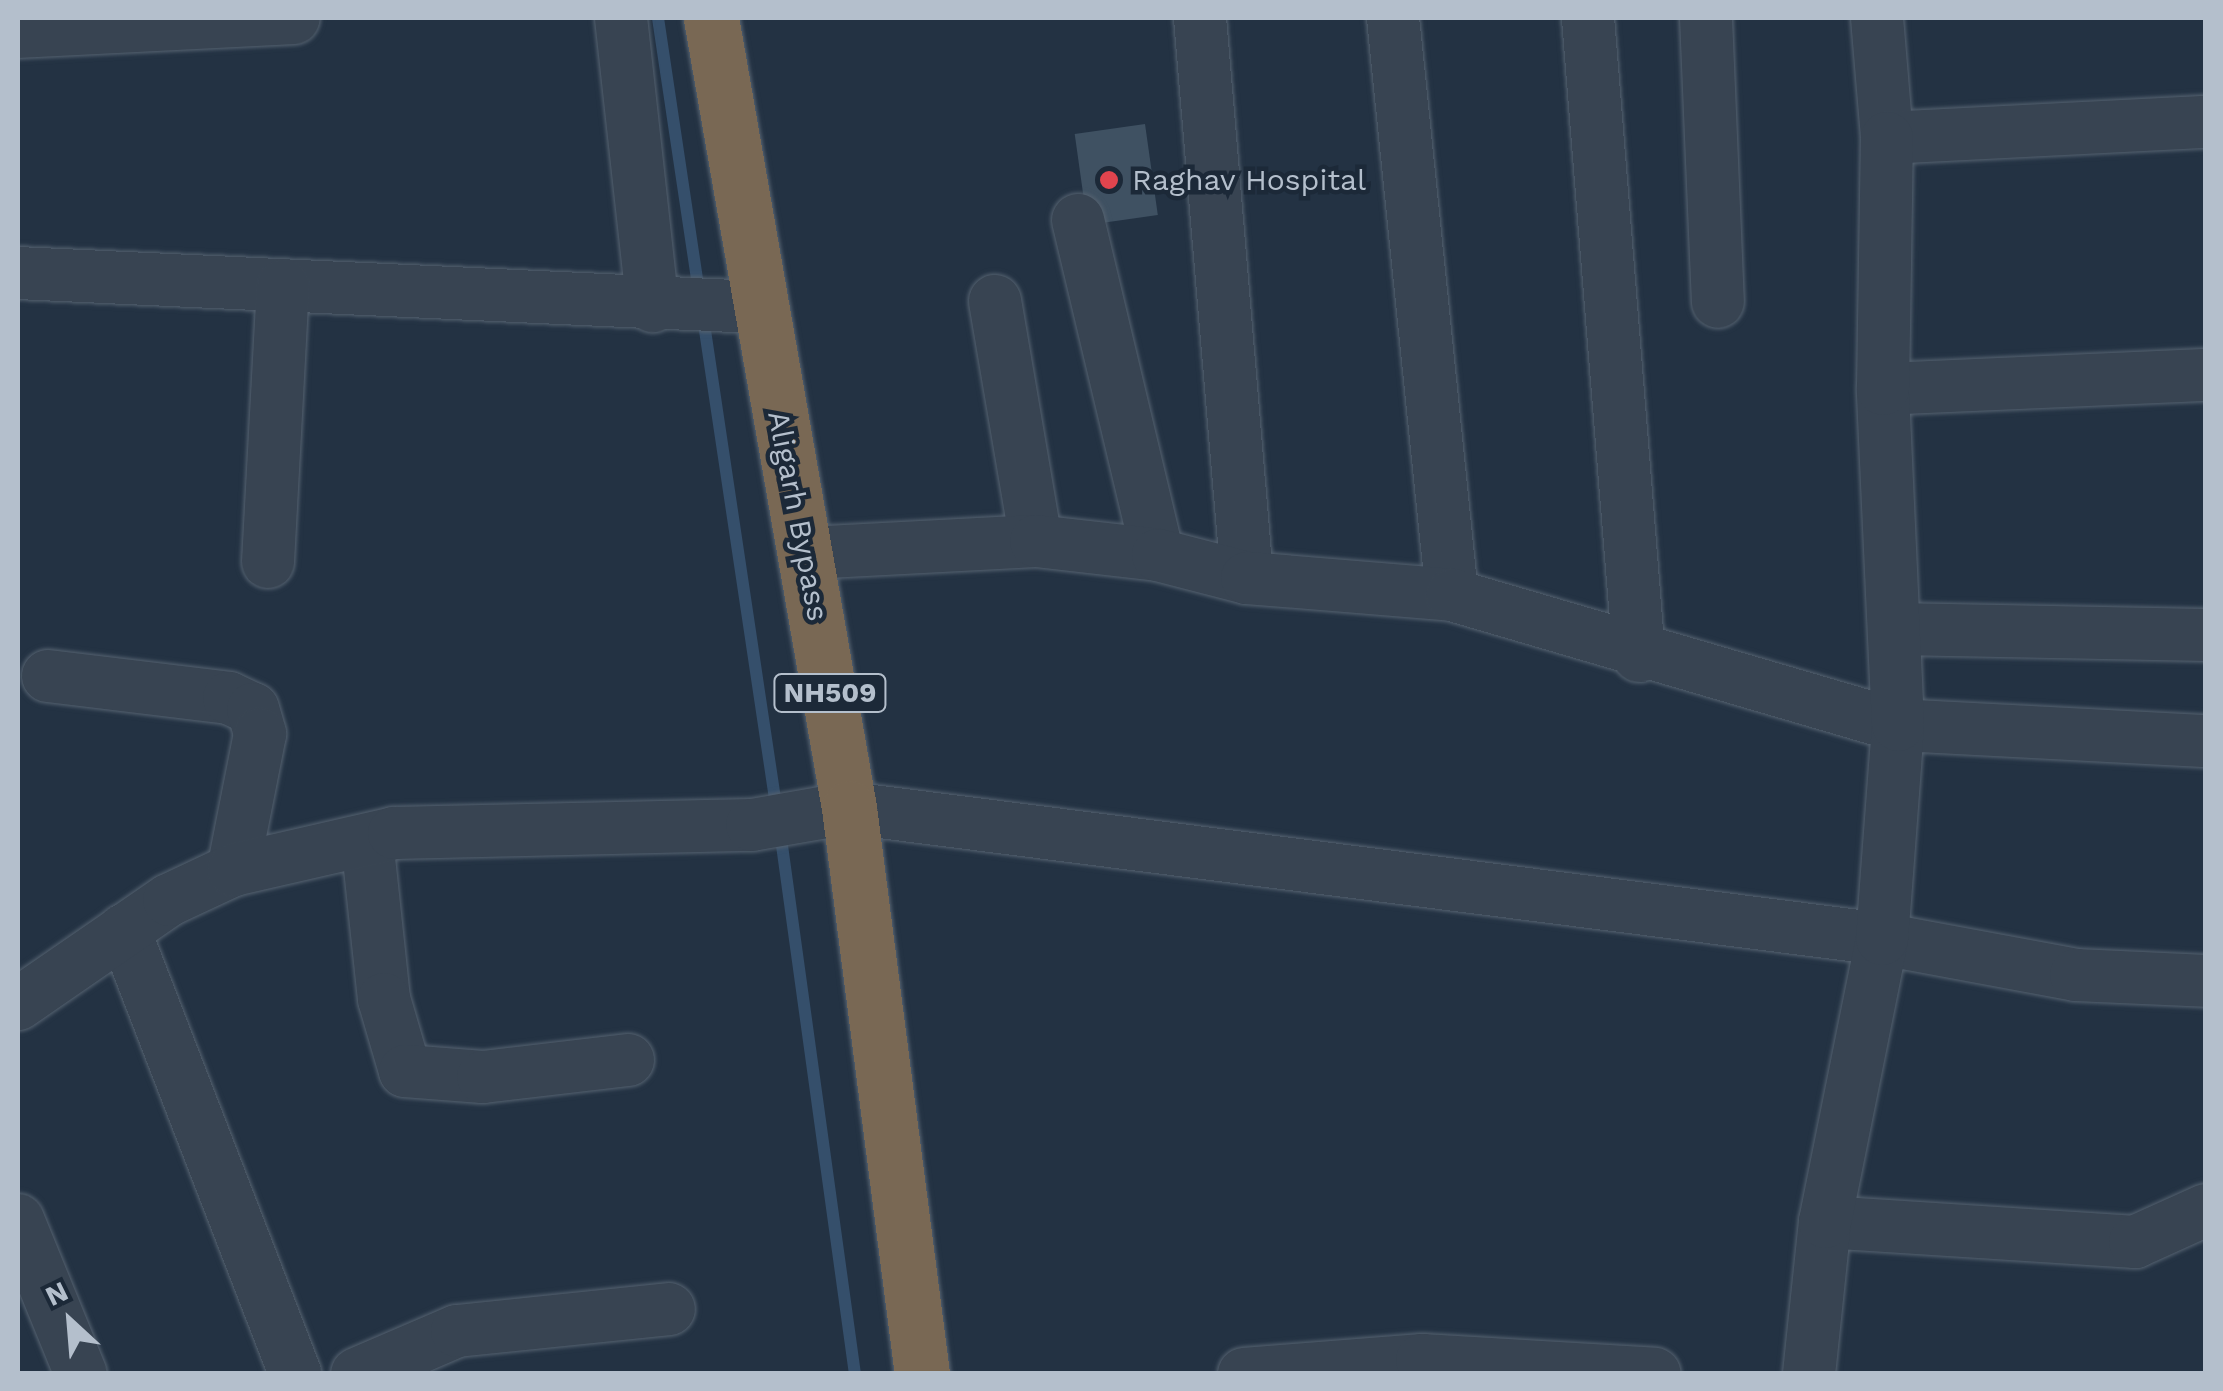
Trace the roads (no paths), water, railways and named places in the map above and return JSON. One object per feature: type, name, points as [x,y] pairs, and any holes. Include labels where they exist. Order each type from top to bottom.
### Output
[{"type":"highway","name":"Aligarh Bypass","points":[[711,18],[740,308],[808,553],[834,812],[922,1374]]},
{"type":"street","points":[[18,32],[294,18]]},
{"type":"street","points":[[621,18],[663,307]]},
{"type":"street","points":[[1200,18],[1247,578]]},
{"type":"street","points":[[1393,18],[1452,596]]},
{"type":"street","points":[[1588,18],[1639,656]]},
{"type":"street","points":[[1706,18],[1718,302]]},
{"type":"street","points":[[1808,1374],[1825,1222],[1882,939],[1898,725],[1897,629],[1882,389],[1887,138],[1877,18]]},
{"type":"street","points":[[1887,138],[2206,122]]},
{"type":"street","points":[[1078,220],[1158,555]]},
{"type":"street","points":[[18,273],[740,308]]},
{"type":"street","points":[[268,562],[284,285]]},
{"type":"street","points":[[994,301],[1036,541]]},
{"type":"street","points":[[1882,389],[2206,375]]},
{"type":"street","points":[[808,553],[1036,541],[1158,555],[1247,578],[1452,596],[1639,656],[1898,725],[2206,740]]},
{"type":"street","points":[[1897,629],[2206,635]]},
{"type":"street","points":[[48,676],[230,698],[253,709],[260,734],[233,870]]},
{"type":"street","points":[[18,1004],[124,930],[233,870],[367,840],[752,825],[834,812],[1882,939],[2076,975],[2206,981]]},
{"type":"street","points":[[367,840],[387,1018],[405,1071],[482,1077],[628,1060]]},
{"type":"street","points":[[124,930],[295,1374]]},
{"type":"street","points":[[1825,1222],[2135,1242],[2206,1210]]},
{"type":"street","points":[[18,1220],[81,1374]]},
{"type":"street","points":[[357,1374],[456,1331],[669,1309]]},
{"type":"street","points":[[1244,1374],[1422,1360],[1654,1374]]},
{"type":"waterway","points":[[658,18],[699,292]]},
{"type":"waterway","points":[[703,317],[777,811]]},
{"type":"waterway","points":[[780,831],[855,1374]]},
{"type":"place","name":"Raghav Hospital","points":[[1109,180]]}]
